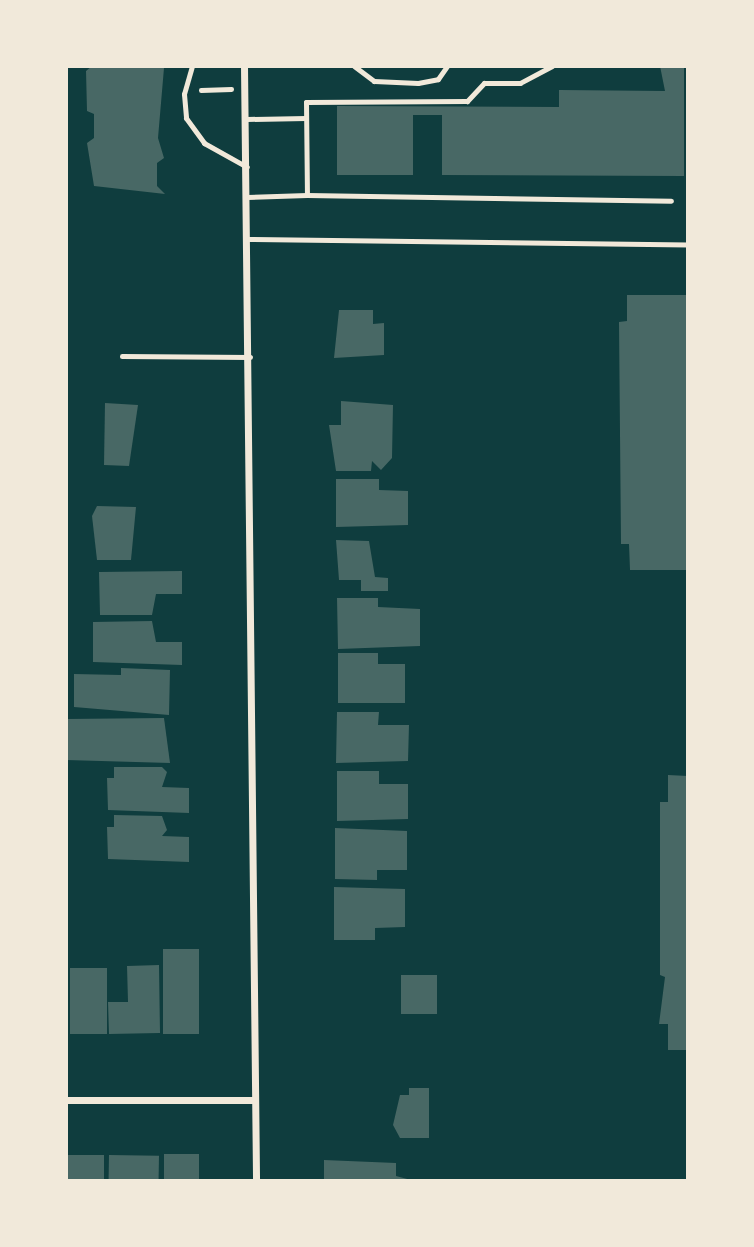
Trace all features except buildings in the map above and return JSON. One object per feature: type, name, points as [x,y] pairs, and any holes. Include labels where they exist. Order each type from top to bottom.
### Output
[{"type":"street","points":[[244,66],[250,358],[256,1181]]},
{"type":"street","points":[[66,1100],[254,1100]]},
{"type":"lane","points":[[192,66],[185,90],[186,118],[204,143],[247,167]]},
{"type":"lane","points":[[354,66],[374,81],[418,83],[444,76],[447,66]]},
{"type":"lane","points":[[307,195],[306,102],[467,101],[484,83],[520,83],[552,66]]},
{"type":"lane","points":[[247,118],[306,118]]},
{"type":"lane","points":[[247,197],[307,195],[671,201]]},
{"type":"lane","points":[[248,239],[688,244]]},
{"type":"lane","points":[[122,356],[250,358]]},
{"type":"path","points":[[185,90],[246,89]]}]
